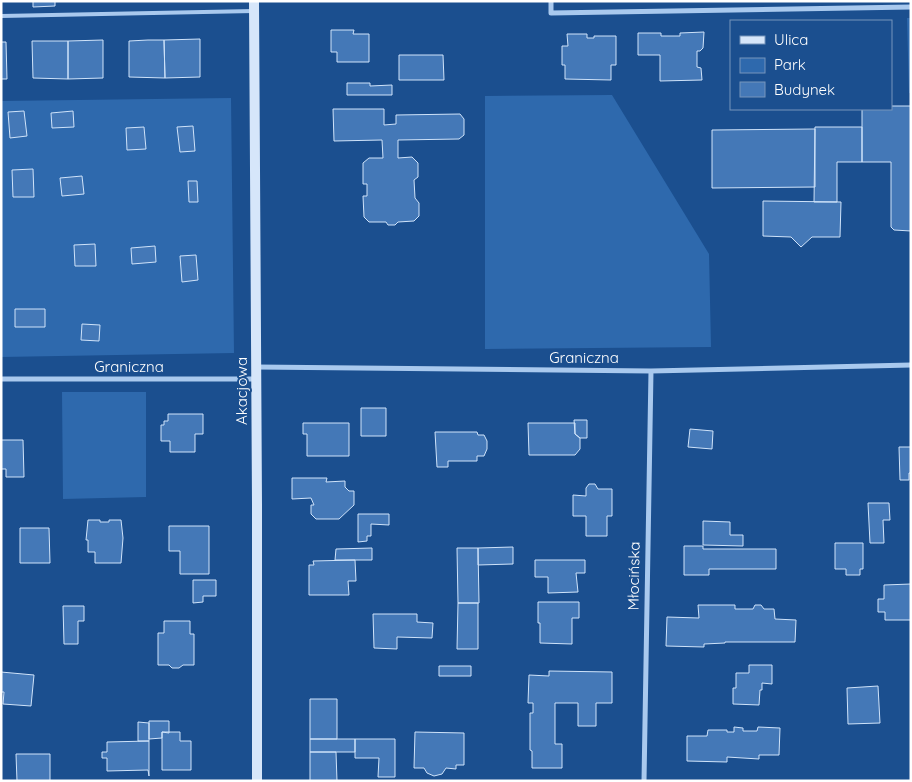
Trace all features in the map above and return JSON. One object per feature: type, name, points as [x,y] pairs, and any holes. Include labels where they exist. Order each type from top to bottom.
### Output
[{"type":"street","points":[[551,1],[551,13],[911,7]]},
{"type":"street","name":"Akacjowa","points":[[254,6],[257,367],[257,781]]},
{"type":"street","name":"Graniczna","points":[[257,367],[651,371],[911,365]]},
{"type":"street","name":"Młocińska","points":[[644,781],[651,371]]},
{"type":"street","name":"Graniczna","points":[[1,379],[257,379]]},
{"type":"lane","points":[[1,16],[254,6]]},
{"type":"green space","points":[[907,18],[911,18],[911,93],[909,93]]},
{"type":"green space","points":[[612,95],[709,254],[711,347],[485,349],[485,96]]},
{"type":"green space","points":[[231,98],[234,353],[1,357],[1,101]]},
{"type":"green space","points":[[62,392],[146,392],[146,497],[63,499]]},
{"type":"building","points":[[33,1],[55,1],[55,6],[33,7]]},
{"type":"building","points":[[331,30],[354,30],[353,34],[369,34],[369,62],[337,62],[337,52],[331,52]]},
{"type":"building","points":[[704,32],[703,48],[697,51],[697,67],[701,68],[702,80],[660,81],[660,55],[638,55],[638,33],[661,33],[661,36],[680,36],[680,33]]},
{"type":"building","points":[[567,34],[587,34],[587,38],[594,38],[594,36],[616,36],[616,65],[611,65],[611,80],[565,79],[565,65],[562,65],[562,46],[568,46]]},
{"type":"building","points":[[200,39],[200,77],[165,78],[164,40]]},
{"type":"building","points":[[103,40],[103,78],[68,79],[68,41]]},
{"type":"building","points":[[164,40],[165,78],[129,77],[129,41]]},
{"type":"building","points":[[32,41],[68,41],[68,79],[33,78]]},
{"type":"building","points":[[1,42],[6,42],[7,79],[1,79]]},
{"type":"building","points":[[399,55],[443,55],[444,80],[399,80]]},
{"type":"building","points":[[347,83],[370,83],[370,86],[392,85],[392,95],[347,95]]},
{"type":"building","points":[[892,106],[911,106],[911,231],[894,230],[891,227],[891,162],[862,162],[862,110],[892,110]]},
{"type":"building","points":[[333,109],[384,109],[384,125],[396,124],[396,115],[460,114],[464,119],[464,135],[459,139],[398,140],[398,158],[412,157],[418,163],[418,177],[414,180],[415,198],[419,203],[419,216],[414,221],[388,225],[386,222],[369,222],[364,217],[363,196],[367,196],[367,184],[363,184],[363,163],[369,158],[383,158],[382,140],[334,141]]},
{"type":"building","points":[[24,111],[27,136],[10,138],[8,112]]},
{"type":"building","points":[[73,111],[74,127],[52,128],[51,113]]},
{"type":"building","points":[[193,126],[195,151],[180,152],[177,127]]},
{"type":"building","points":[[144,127],[146,149],[127,150],[126,128]]},
{"type":"building","points":[[815,127],[862,127],[862,162],[837,162],[837,202],[814,202]]},
{"type":"building","points":[[815,129],[815,187],[712,188],[712,130]]},
{"type":"building","points":[[33,169],[34,197],[13,197],[12,170]]},
{"type":"building","points":[[82,176],[84,194],[62,196],[60,178]]},
{"type":"building","points":[[188,181],[197,181],[198,202],[189,202]]},
{"type":"building","points":[[763,201],[841,202],[840,237],[812,237],[801,247],[791,237],[763,236]]},
{"type":"building","points":[[95,244],[96,266],[75,266],[74,245]]},
{"type":"building","points":[[155,246],[156,262],[132,264],[131,248]]},
{"type":"building","points":[[196,255],[198,280],[182,282],[180,256]]},
{"type":"building","points":[[15,309],[45,309],[45,327],[15,327]]},
{"type":"building","points":[[82,324],[100,325],[99,341],[81,340]]},
{"type":"building","points":[[361,408],[386,408],[386,436],[361,436]]},
{"type":"building","points":[[168,414],[203,414],[203,434],[195,434],[195,452],[170,452],[170,441],[161,441],[161,425],[164,425],[164,421],[168,421]]},
{"type":"building","points":[[574,420],[587,420],[587,438],[580,438],[575,434]]},
{"type":"building","points":[[303,423],[349,423],[349,456],[307,456],[307,434],[303,434]]},
{"type":"building","points":[[528,423],[575,423],[575,434],[580,438],[580,449],[575,455],[529,455]]},
{"type":"building","points":[[690,429],[713,431],[712,449],[688,447]]},
{"type":"building","points":[[435,432],[477,432],[478,435],[484,435],[487,441],[487,449],[484,456],[477,456],[477,461],[448,461],[448,467],[437,467]]},
{"type":"building","points":[[1,440],[23,440],[24,477],[6,477],[6,469],[1,469]]},
{"type":"building","points":[[899,447],[911,447],[911,473],[909,473],[909,480],[900,480]]},
{"type":"building","points":[[292,478],[327,478],[326,482],[345,481],[345,487],[349,491],[354,491],[354,505],[339,519],[316,519],[311,514],[311,505],[314,505],[311,498],[292,499]]},
{"type":"building","points":[[589,484],[595,484],[598,489],[612,489],[612,516],[607,516],[607,536],[586,536],[586,516],[573,516],[573,495],[586,496],[586,488]]},
{"type":"building","points":[[868,503],[889,503],[890,520],[883,520],[884,543],[870,543]]},
{"type":"building","points":[[358,514],[389,514],[389,525],[371,524],[371,536],[367,536],[367,541],[358,542]]},
{"type":"building","points":[[88,520],[109,522],[109,520],[121,520],[123,538],[121,563],[95,563],[95,552],[88,552],[88,540],[86,540]]},
{"type":"building","points":[[703,521],[730,522],[730,535],[743,535],[743,546],[703,545]]},
{"type":"building","points":[[169,526],[209,526],[209,574],[180,574],[180,551],[169,551]]},
{"type":"building","points":[[20,528],[49,528],[50,563],[20,563]]},
{"type":"building","points":[[835,543],[863,543],[863,569],[860,569],[860,575],[846,575],[846,569],[835,569]]},
{"type":"building","points":[[684,546],[703,546],[703,549],[776,549],[776,569],[709,569],[709,575],[684,575]]},
{"type":"building","points":[[513,547],[513,564],[478,565],[478,548]]},
{"type":"building","points":[[372,548],[372,560],[335,560],[336,549]]},
{"type":"building","points":[[457,548],[478,548],[479,603],[458,603]]},
{"type":"building","points":[[355,560],[356,581],[348,581],[349,595],[309,595],[309,565],[314,565],[313,561]]},
{"type":"building","points":[[535,560],[585,560],[585,573],[576,573],[578,592],[548,593],[548,577],[535,577]]},
{"type":"building","points":[[193,580],[216,580],[216,596],[203,596],[203,602],[193,603]]},
{"type":"building","points":[[911,584],[911,620],[885,620],[885,612],[878,612],[878,599],[884,599],[884,585]]},
{"type":"building","points":[[538,602],[579,602],[579,618],[572,618],[572,644],[540,643]]},
{"type":"building","points":[[458,603],[478,603],[478,649],[457,649]]},
{"type":"building","points":[[698,605],[735,605],[735,609],[753,609],[755,605],[761,605],[764,609],[774,609],[775,619],[796,620],[795,642],[725,642],[704,644],[704,647],[666,646],[667,617],[699,618]]},
{"type":"building","points":[[63,606],[84,606],[84,621],[78,621],[78,644],[64,644]]},
{"type":"building","points":[[373,614],[417,614],[417,622],[433,623],[432,638],[397,637],[397,649],[374,648]]},
{"type":"building","points":[[164,621],[190,621],[190,634],[194,634],[194,665],[172,668],[169,665],[158,665],[158,633],[164,633]]},
{"type":"building","points":[[749,665],[772,665],[772,684],[762,683],[759,705],[733,704],[733,688],[736,688],[736,673],[749,673]]},
{"type":"building","points":[[439,666],[471,666],[471,676],[439,676]]},
{"type":"building","points":[[549,671],[612,672],[612,703],[596,703],[596,726],[578,726],[578,703],[555,703],[555,744],[562,744],[562,768],[532,768],[530,713],[533,713],[533,703],[528,703],[529,675],[549,676]]},
{"type":"building","points":[[1,672],[34,675],[31,706],[3,704],[4,692],[1,692]]},
{"type":"building","points":[[878,686],[880,723],[848,724],[847,688]]},
{"type":"building","points":[[310,699],[337,699],[337,739],[310,739]]},
{"type":"building","points":[[149,721],[169,721],[169,733],[162,732],[162,738],[149,739]]},
{"type":"building","points":[[138,722],[149,723],[149,741],[138,741]]},
{"type":"building","points":[[734,727],[743,728],[743,731],[757,731],[758,727],[780,728],[779,755],[759,755],[759,759],[727,757],[727,762],[687,761],[687,736],[707,736],[708,730],[734,732]]},
{"type":"building","points":[[162,732],[180,732],[180,741],[191,741],[191,770],[162,770]]},
{"type":"building","points":[[415,732],[464,733],[464,765],[456,765],[456,769],[446,768],[442,774],[434,776],[427,773],[424,768],[414,768]]},
{"type":"building","points":[[310,739],[355,739],[355,752],[310,752]]},
{"type":"building","points":[[355,739],[395,739],[395,777],[378,777],[379,758],[355,758]]},
{"type":"building","points":[[149,741],[149,776],[148,770],[107,771],[107,758],[102,758],[102,752],[107,752],[107,742]]},
{"type":"building","points":[[310,752],[336,752],[337,781],[310,781]]},
{"type":"building","points":[[16,754],[50,754],[50,781],[17,781]]}]
